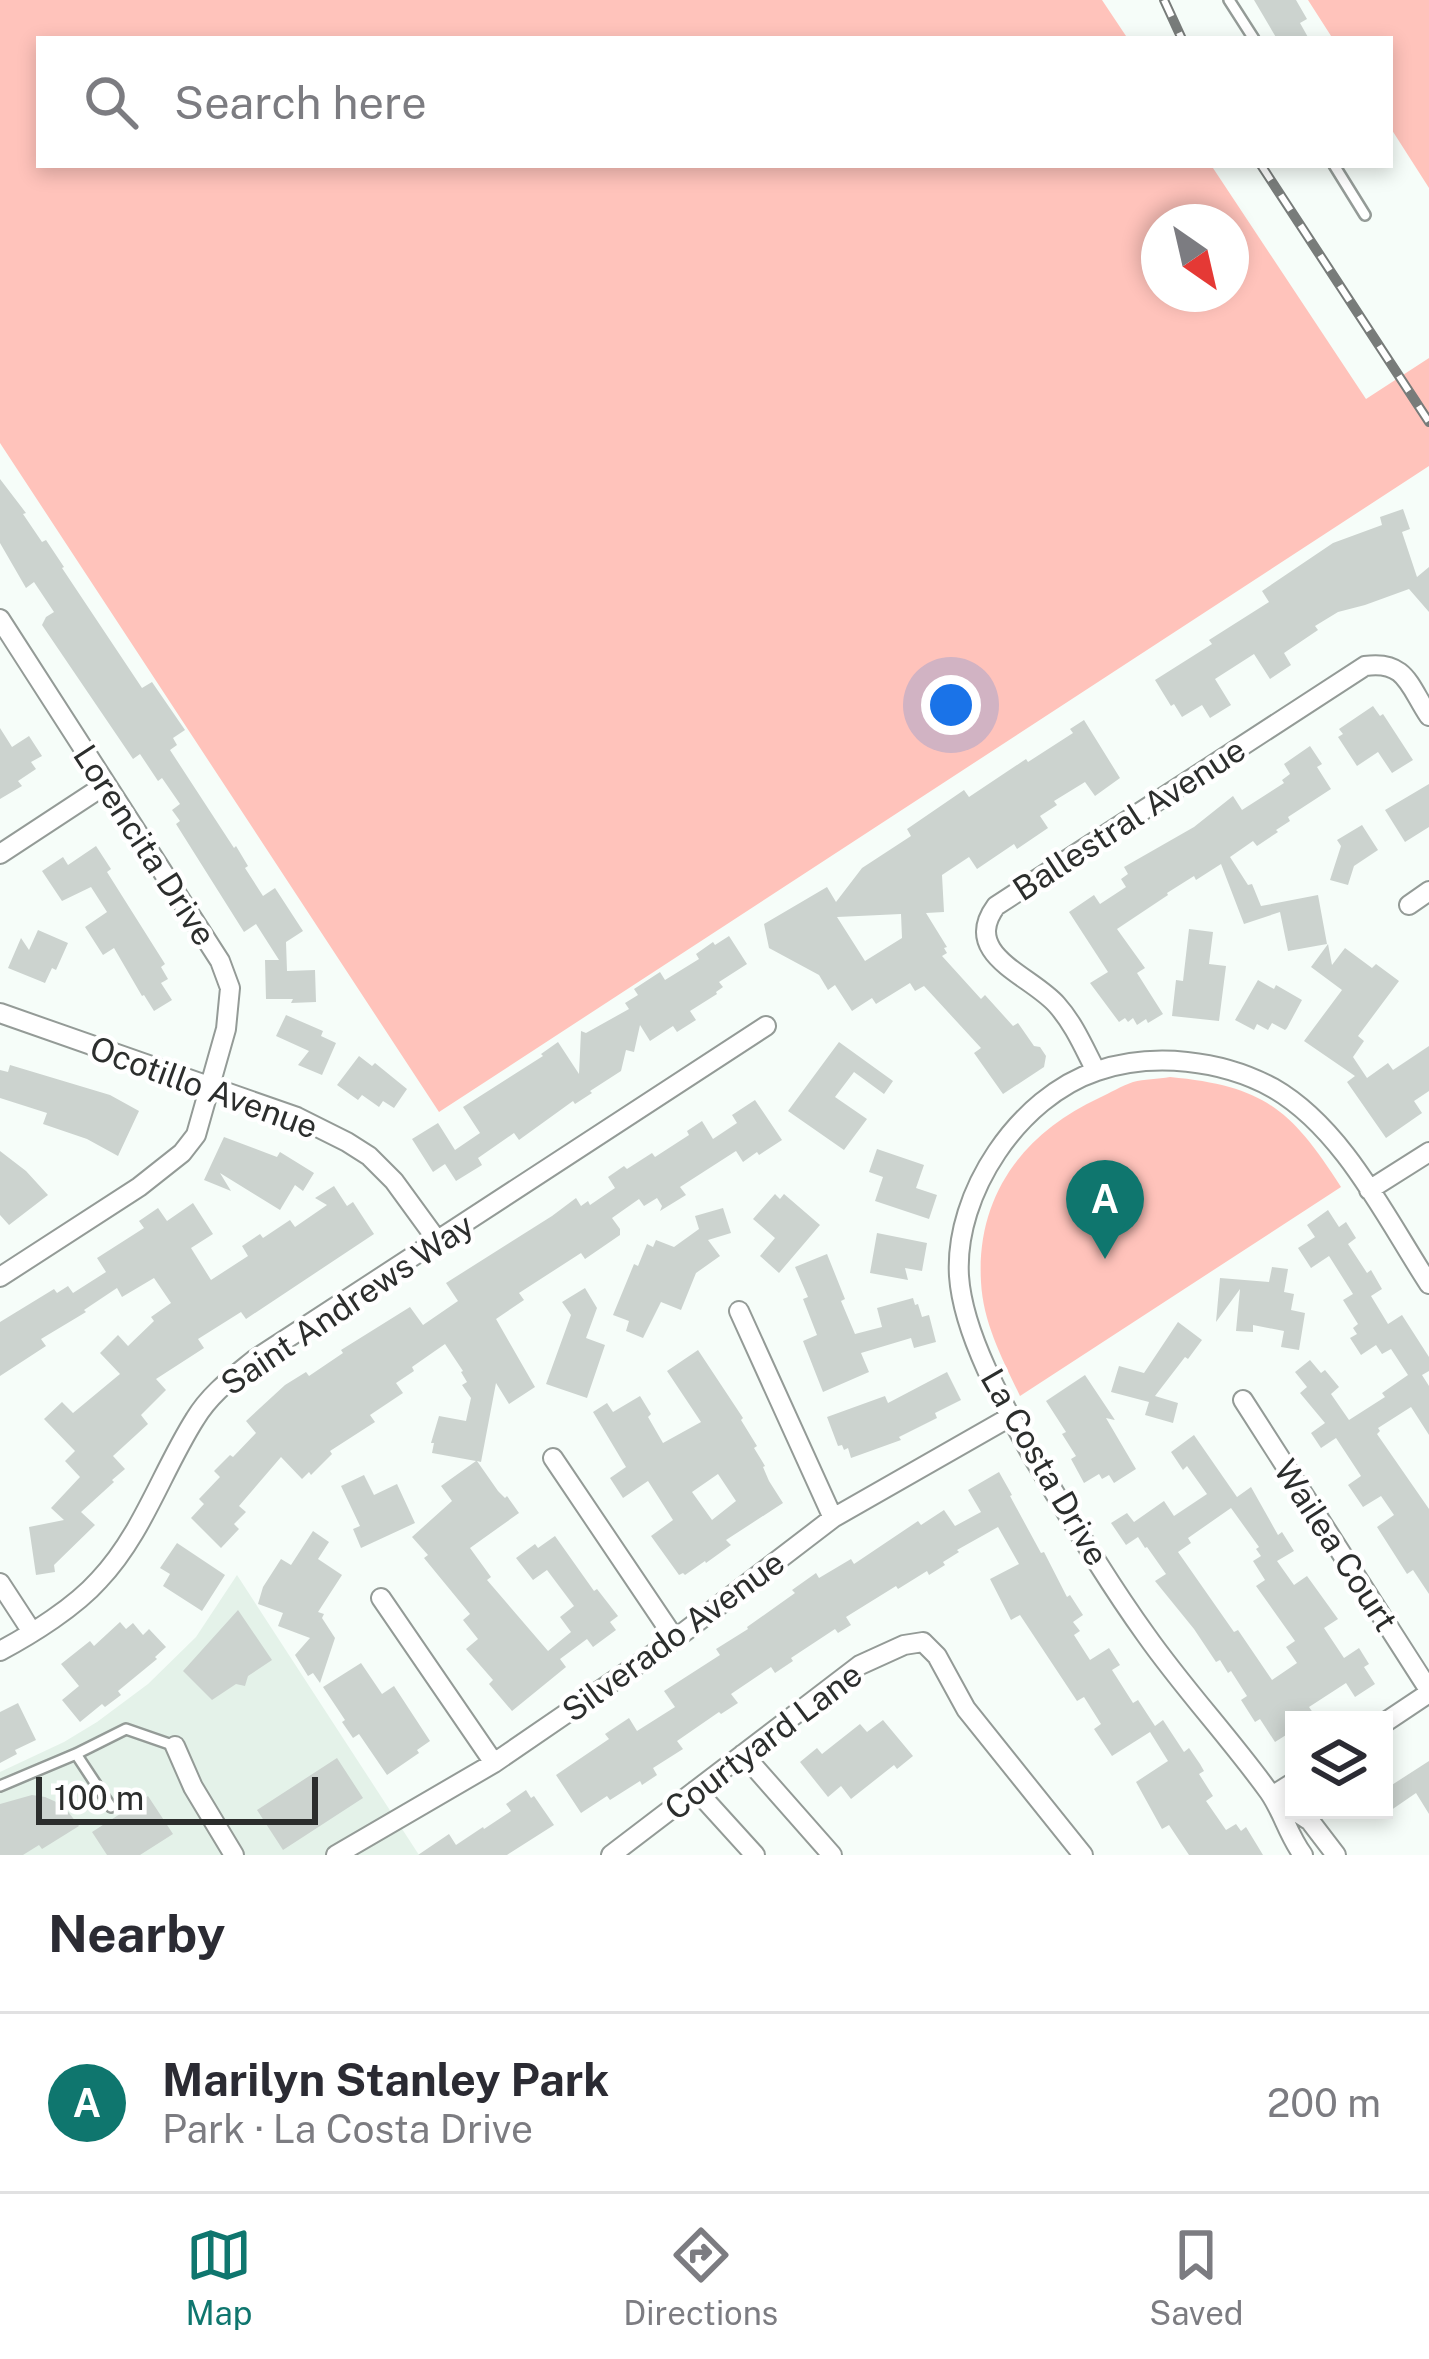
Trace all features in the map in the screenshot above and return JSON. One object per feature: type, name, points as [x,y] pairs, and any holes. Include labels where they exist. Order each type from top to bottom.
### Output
[{"type":"street","name":"Lorencita Drive","points":[[0,619],[226,971],[230,988],[212,1087],[196,1135],[182,1153],[139,1187],[0,1277]]},
{"type":"street","name":"Ballestral Avenue","points":[[1096,1071],[1059,1007],[992,951],[984,931],[996,906],[1365,666],[1383,664],[1401,672],[1429,716]]},
{"type":"street","points":[[0,854],[105,785]]},
{"type":"street","points":[[1409,905],[1429,891]]},
{"type":"street","name":"Ocotillo Avenue","points":[[0,1013],[298,1117],[347,1142],[394,1181],[437,1240]]},
{"type":"street","name":"Saint Andrews Way","points":[[0,1651],[100,1580],[126,1544],[196,1417],[220,1387],[254,1360],[766,1026]]},
{"type":"street","points":[[1096,1071],[1135,1062],[1182,1061],[1228,1070],[1272,1088],[1310,1114],[1343,1148],[1429,1284]]},
{"type":"street","name":"La Costa Drive","points":[[1096,1071],[1027,1116],[996,1153],[973,1195],[959,1240],[959,1279],[967,1314],[1010,1417],[1078,1533],[1146,1636],[1272,1796],[1290,1838],[1303,1855]]},
{"type":"street","points":[[1369,1190],[1429,1152]]},
{"type":"street","points":[[739,1311],[832,1518]]},
{"type":"street","name":"Wailea Court","points":[[1243,1400],[1429,1692]]},
{"type":"street","name":"Silverado Avenue","points":[[335,1855],[494,1763],[675,1639],[832,1518],[1010,1417]]},
{"type":"street","points":[[553,1458],[675,1639]]},
{"type":"street","points":[[0,1583],[32,1632]]},
{"type":"street","points":[[381,1598],[494,1763]]},
{"type":"street","name":"Courtyard Lane","points":[[611,1855],[860,1665],[904,1645],[923,1642],[937,1656],[966,1709],[1083,1855]]},
{"type":"street","points":[[1393,1717],[1429,1692]]},
{"type":"street","points":[[175,1747],[234,1855]]},
{"type":"street","points":[[743,1754],[832,1855]]},
{"type":"street","points":[[1272,1796],[1285,1788]]},
{"type":"street","points":[[696,1790],[755,1855]]},
{"type":"street","name":"La Costa Drive","points":[[1272,1796],[1310,1821],[1336,1855]]},
{"type":"lane","points":[[1229,0],[1252,36]]},
{"type":"lane","points":[[1336,168],[1365,214]]},
{"type":"lane","points":[[0,1786],[126,1729],[175,1747]]},
{"type":"lane","points":[[76,1754],[111,1807]]},
{"type":"shaded area","points":[[0,0],[1102,0],[1126,36],[36,36],[36,168],[1213,168],[1237,204],[1141,204],[1141,312],[1249,312],[1249,222],[1366,399],[1429,358],[1429,466],[439,1112],[0,443]]},
{"type":"shaded area","points":[[1308,0],[1429,0],[1429,188],[1393,132],[1393,36],[1331,36]]},
{"type":"shaded area","points":[[1170,1077],[1229,1087],[1272,1106],[1306,1138],[1341,1187],[1020,1396],[995,1341],[981,1282],[987,1222],[996,1195],[1027,1149],[1072,1112],[1133,1082]]},
{"type":"shaded area","points":[[237,1575],[419,1855],[0,1855],[0,1772],[64,1742],[148,1684],[196,1637]]},
{"type":"building","points":[[1254,0],[1296,0],[1307,19],[1300,23],[1307,36],[1275,36]]},
{"type":"building","points":[[0,479],[42,542],[46,540],[142,688],[152,682],[185,730],[173,738],[177,745],[170,750],[236,846],[263,896],[275,888],[303,931],[286,942],[287,971],[315,970],[316,1002],[266,999],[265,960],[279,960],[256,924],[244,932],[176,824],[180,821],[172,810],[180,804],[140,754],[133,759],[42,625],[54,612],[34,582],[26,588],[0,543]]},
{"type":"building","points":[[1403,509],[1410,529],[1402,532],[1417,577],[1429,567],[1429,612],[1409,589],[1338,612],[1284,653],[1291,665],[1270,679],[1254,654],[1215,679],[1231,705],[1210,718],[1202,705],[1182,717],[1171,706],[1155,680],[1269,602],[1262,591],[1333,543],[1382,525],[1380,517]]},
{"type":"building","points":[[1373,706],[1413,760],[1392,773],[1378,752],[1357,766],[1338,737],[1343,734],[1339,729]]},
{"type":"building","points":[[1084,720],[1120,778],[1095,796],[1085,782],[1054,801],[1057,805],[1040,816],[1048,828],[1017,849],[1014,844],[977,869],[969,857],[942,875],[944,912],[926,913],[947,947],[942,956],[981,999],[985,995],[1013,1026],[1018,1023],[1046,1056],[1044,1067],[1003,1094],[974,1053],[981,1048],[924,986],[915,991],[910,983],[876,1004],[872,998],[852,1011],[835,985],[828,990],[819,975],[769,948],[764,924],[827,887],[836,902],[862,868],[911,836],[907,829],[964,790],[969,797],[1026,759],[1028,762],[1073,733],[1070,729]],"holes":[[[901,914],[902,938],[865,961],[837,917]]]},
{"type":"building","points":[[0,728],[12,747],[29,736],[42,756],[31,762],[36,769],[18,781],[22,786],[0,799]]},
{"type":"building","points":[[1310,746],[1331,789],[1288,817],[1290,821],[1278,832],[1230,857],[1248,885],[1252,884],[1261,906],[1318,895],[1327,944],[1288,951],[1280,912],[1244,924],[1221,864],[1196,880],[1194,876],[1117,929],[1145,968],[1137,973],[1163,1014],[1137,1025],[1133,1018],[1119,1022],[1090,983],[1108,972],[1069,912],[1094,895],[1100,904],[1126,887],[1121,879],[1128,874],[1124,867],[1194,827],[1233,796],[1242,810],[1284,783],[1290,774],[1284,764]]},
{"type":"building","points":[[1429,784],[1429,827],[1405,842],[1385,810]]},
{"type":"building","points":[[1362,825],[1378,850],[1354,866],[1348,885],[1330,880],[1341,846],[1337,840]]},
{"type":"building","points":[[96,846],[111,869],[107,872],[165,964],[161,967],[168,979],[161,983],[172,1000],[154,1011],[114,948],[103,955],[85,927],[107,912],[91,887],[62,901],[42,871],[63,857],[68,865]]},
{"type":"building","points":[[1189,929],[1213,932],[1209,964],[1226,966],[1219,1021],[1172,1016],[1176,980],[1183,981]]},
{"type":"building","points":[[38,930],[68,943],[45,983],[8,968],[21,938],[29,950]]},
{"type":"building","points":[[729,936],[747,964],[719,982],[723,987],[717,994],[690,1011],[696,1020],[677,1032],[673,1026],[650,1041],[640,1025],[634,1052],[626,1050],[621,1071],[592,1093],[519,1140],[514,1133],[478,1158],[482,1165],[456,1181],[445,1164],[433,1172],[412,1139],[438,1123],[455,1150],[480,1133],[463,1107],[558,1042],[579,1074],[581,1031],[586,1033],[629,1009],[625,1003],[638,995],[634,989],[660,972],[665,980],[699,959],[696,954],[713,942]]},
{"type":"building","points":[[1328,944],[1332,965],[1345,948],[1399,981],[1358,1036],[1364,1041],[1353,1057],[1367,1078],[1388,1063],[1393,1070],[1429,1046],[1429,1091],[1414,1101],[1422,1113],[1386,1138],[1347,1082],[1355,1076],[1304,1041],[1342,990],[1311,967]]},
{"type":"building","points":[[1258,980],[1302,1000],[1285,1030],[1272,1023],[1268,1030],[1257,1024],[1254,1030],[1235,1020]]},
{"type":"building","points":[[286,1015],[323,1031],[321,1036],[336,1043],[322,1075],[298,1065],[309,1051],[276,1036]]},
{"type":"building","points":[[839,1042],[893,1081],[884,1094],[854,1072],[835,1097],[867,1119],[844,1150],[788,1111]]},
{"type":"building","points":[[359,1056],[407,1089],[394,1108],[383,1101],[379,1107],[362,1095],[358,1100],[337,1085]]},
{"type":"building","points":[[10,1065],[110,1095],[139,1111],[118,1156],[43,1124],[47,1113],[0,1098],[0,1070],[8,1072]]},
{"type":"building","points":[[755,1100],[782,1140],[743,1162],[736,1151],[680,1187],[686,1195],[660,1211],[657,1198],[644,1206],[639,1199],[612,1218],[620,1235],[585,1259],[581,1253],[519,1293],[524,1300],[496,1319],[535,1387],[509,1404],[496,1383],[481,1462],[477,1461],[519,1513],[470,1548],[491,1577],[487,1580],[548,1651],[571,1632],[560,1617],[574,1606],[547,1570],[533,1580],[516,1558],[535,1544],[538,1548],[555,1536],[618,1616],[610,1622],[616,1630],[593,1647],[587,1639],[560,1659],[566,1667],[512,1711],[466,1649],[478,1639],[463,1620],[470,1614],[412,1537],[452,1501],[441,1486],[476,1461],[432,1453],[439,1416],[466,1421],[471,1398],[462,1385],[467,1382],[463,1371],[445,1344],[396,1383],[403,1393],[370,1415],[375,1422],[330,1451],[311,1475],[302,1479],[281,1457],[239,1506],[246,1512],[234,1524],[239,1529],[221,1548],[191,1518],[204,1504],[199,1499],[220,1477],[214,1471],[256,1433],[246,1421],[285,1385],[306,1372],[309,1376],[410,1307],[423,1325],[458,1301],[446,1283],[576,1198],[581,1206],[588,1201],[590,1205],[615,1188],[608,1177],[652,1153],[655,1157],[702,1121],[713,1139],[737,1123],[732,1115]]},
{"type":"building","points":[[224,1137],[277,1157],[280,1152],[314,1173],[303,1191],[295,1185],[280,1210],[220,1173],[231,1191],[204,1180]]},
{"type":"building","points":[[877,1149],[924,1165],[916,1188],[937,1195],[929,1219],[875,1201],[883,1177],[869,1172]]},
{"type":"building","points":[[0,1151],[48,1195],[9,1225],[0,1215]]},
{"type":"building","points":[[334,1186],[347,1206],[353,1202],[374,1234],[246,1319],[241,1312],[198,1339],[204,1348],[156,1379],[166,1390],[141,1415],[148,1424],[113,1456],[125,1469],[81,1512],[95,1525],[54,1565],[55,1572],[36,1575],[29,1527],[64,1520],[51,1508],[80,1477],[65,1461],[75,1451],[44,1419],[62,1402],[73,1413],[120,1374],[100,1353],[118,1335],[128,1346],[154,1321],[151,1317],[171,1303],[154,1278],[122,1297],[117,1288],[41,1339],[46,1346],[0,1376],[0,1322],[54,1289],[57,1293],[68,1286],[73,1293],[106,1272],[97,1258],[144,1228],[139,1221],[158,1208],[167,1221],[193,1203],[213,1234],[191,1248],[211,1280],[248,1256],[242,1246],[260,1234],[263,1238],[290,1220],[295,1227],[327,1205],[315,1198]]},
{"type":"building","points":[[775,1194],[780,1199],[784,1194],[820,1225],[779,1273],[760,1256],[775,1238],[753,1219]]},
{"type":"building","points":[[723,1208],[731,1233],[708,1240],[720,1256],[696,1273],[681,1310],[661,1302],[643,1338],[626,1331],[629,1321],[613,1315],[647,1244],[653,1247],[656,1240],[674,1247],[699,1229],[695,1216]]},
{"type":"building","points":[[1328,1210],[1339,1227],[1346,1222],[1356,1238],[1348,1244],[1382,1289],[1371,1296],[1388,1324],[1402,1315],[1429,1357],[1429,1371],[1422,1375],[1429,1386],[1429,1435],[1411,1407],[1378,1428],[1377,1434],[1429,1509],[1429,1594],[1413,1570],[1407,1574],[1377,1527],[1394,1515],[1381,1496],[1363,1507],[1348,1485],[1361,1476],[1336,1438],[1321,1448],[1311,1433],[1325,1423],[1300,1393],[1307,1387],[1295,1372],[1310,1360],[1339,1387],[1331,1394],[1349,1420],[1408,1375],[1391,1349],[1382,1354],[1376,1345],[1361,1355],[1350,1338],[1357,1334],[1353,1328],[1358,1324],[1343,1300],[1353,1294],[1329,1256],[1311,1268],[1298,1248],[1315,1237],[1307,1225]]},
{"type":"building","points":[[877,1233],[927,1243],[922,1271],[905,1268],[908,1280],[870,1273]]},
{"type":"building","points":[[827,1254],[855,1334],[882,1327],[877,1308],[913,1298],[922,1317],[929,1315],[936,1342],[914,1348],[911,1338],[861,1353],[869,1372],[823,1392],[803,1341],[817,1335],[795,1267]]},
{"type":"building","points":[[1272,1267],[1288,1269],[1284,1292],[1294,1294],[1291,1310],[1305,1313],[1299,1350],[1281,1347],[1284,1331],[1253,1325],[1253,1332],[1236,1331],[1240,1289],[1216,1322],[1220,1278],[1269,1282]]},
{"type":"building","points":[[585,1288],[597,1308],[586,1338],[605,1345],[587,1398],[546,1384],[571,1315],[562,1302]]},
{"type":"building","points":[[1178,1322],[1202,1340],[1155,1396],[1178,1403],[1173,1423],[1145,1415],[1149,1402],[1111,1392],[1119,1366],[1144,1373]]},
{"type":"building","points":[[698,1350],[743,1418],[783,1503],[726,1540],[731,1545],[685,1575],[679,1575],[651,1536],[673,1520],[648,1481],[623,1498],[610,1478],[626,1467],[593,1412],[607,1403],[613,1412],[640,1396],[663,1443],[701,1422],[667,1371]],"holes":[[[718,1474],[736,1501],[712,1520],[692,1492]]]},
{"type":"building","points":[[947,1372],[961,1400],[935,1413],[937,1418],[899,1437],[901,1440],[851,1458],[848,1448],[838,1446],[827,1417],[885,1396],[888,1403]]},
{"type":"building","points":[[1085,1375],[1115,1420],[1106,1418],[1136,1469],[1114,1483],[1109,1475],[1102,1479],[1099,1474],[1084,1483],[1071,1459],[1076,1456],[1062,1434],[1066,1432],[1046,1401]]},
{"type":"building","points":[[1194,1435],[1237,1497],[1251,1487],[1278,1535],[1282,1532],[1294,1551],[1277,1561],[1294,1585],[1307,1576],[1338,1619],[1324,1628],[1344,1658],[1359,1648],[1375,1684],[1355,1697],[1346,1683],[1309,1707],[1312,1711],[1285,1711],[1285,1736],[1275,1742],[1260,1719],[1255,1722],[1241,1700],[1247,1696],[1231,1671],[1220,1660],[1216,1662],[1155,1581],[1166,1574],[1147,1547],[1138,1537],[1126,1545],[1111,1523],[1127,1513],[1134,1522],[1164,1501],[1174,1516],[1207,1494],[1187,1466],[1183,1470],[1171,1452]],"holes":[[[1231,1508],[1259,1547],[1261,1556],[1253,1561],[1265,1580],[1256,1586],[1295,1641],[1286,1647],[1297,1663],[1272,1680],[1178,1552],[1191,1543],[1188,1538]]]},
{"type":"building","points":[[999,1472],[1041,1553],[1083,1615],[1073,1622],[1080,1631],[1074,1635],[1090,1660],[1109,1648],[1120,1665],[1112,1670],[1133,1703],[1138,1700],[1155,1726],[1163,1720],[1184,1752],[1189,1748],[1200,1764],[1204,1771],[1199,1774],[1213,1796],[1206,1801],[1226,1830],[1236,1824],[1241,1831],[1246,1827],[1263,1855],[1189,1855],[1169,1825],[1162,1829],[1136,1782],[1168,1761],[1150,1732],[1112,1756],[1094,1729],[1101,1724],[1084,1697],[1077,1701],[1020,1615],[1011,1620],[990,1579],[1019,1564],[998,1527],[957,1550],[929,1575],[927,1571],[896,1586],[846,1617],[851,1625],[838,1633],[835,1629],[775,1673],[771,1667],[731,1694],[738,1703],[677,1741],[683,1749],[653,1768],[657,1775],[581,1813],[556,1775],[609,1739],[605,1734],[629,1718],[637,1731],[675,1707],[664,1691],[720,1655],[716,1649],[816,1573],[819,1578],[851,1559],[854,1564],[918,1521],[921,1525],[944,1510],[955,1526],[981,1512],[968,1490]]},
{"type":"building","points":[[364,1475],[374,1495],[397,1484],[415,1523],[361,1548],[353,1529],[360,1526],[341,1486]]},
{"type":"building","points":[[313,1531],[329,1542],[318,1559],[342,1575],[318,1612],[324,1614],[335,1638],[320,1683],[313,1673],[308,1676],[295,1655],[310,1638],[278,1626],[283,1613],[258,1604],[281,1559],[291,1565]]},
{"type":"building","points":[[177,1543],[225,1575],[202,1611],[163,1586],[170,1574],[160,1568]]},
{"type":"building","points":[[238,1610],[272,1660],[248,1676],[245,1686],[236,1684],[212,1700],[183,1671]]},
{"type":"building","points":[[120,1622],[126,1629],[133,1623],[143,1635],[149,1629],[166,1647],[118,1691],[121,1695],[80,1722],[62,1700],[79,1686],[61,1664],[90,1641],[94,1646]]},
{"type":"building","points":[[361,1663],[382,1694],[394,1686],[430,1741],[387,1775],[359,1734],[353,1738],[323,1687]]},
{"type":"building","points":[[18,1703],[36,1740],[0,1763],[0,1712]]},
{"type":"building","points":[[883,1720],[913,1756],[851,1799],[841,1786],[828,1797],[800,1762],[817,1748],[822,1754],[860,1724],[867,1732]]},
{"type":"building","points":[[337,1758],[363,1798],[283,1850],[257,1810]]},
{"type":"building","points":[[1429,1761],[1429,1814],[1416,1793],[1393,1809],[1393,1784]]},
{"type":"building","points":[[526,1790],[554,1825],[507,1855],[418,1855],[449,1834],[456,1845],[484,1829],[511,1811],[506,1804]]},
{"type":"building","points":[[32,1795],[63,1805],[79,1826],[42,1849],[39,1845],[23,1855],[0,1855],[0,1804]]},
{"type":"building","points":[[148,1796],[173,1834],[140,1855],[107,1855],[92,1832]]},
{"type":"railway","points":[[1164,0],[1181,36]]},
{"type":"railway","points":[[1263,168],[1429,422]]},
{"type":"place","name":"Marilyn Stanley Park","points":[[1105,1259]]}]
